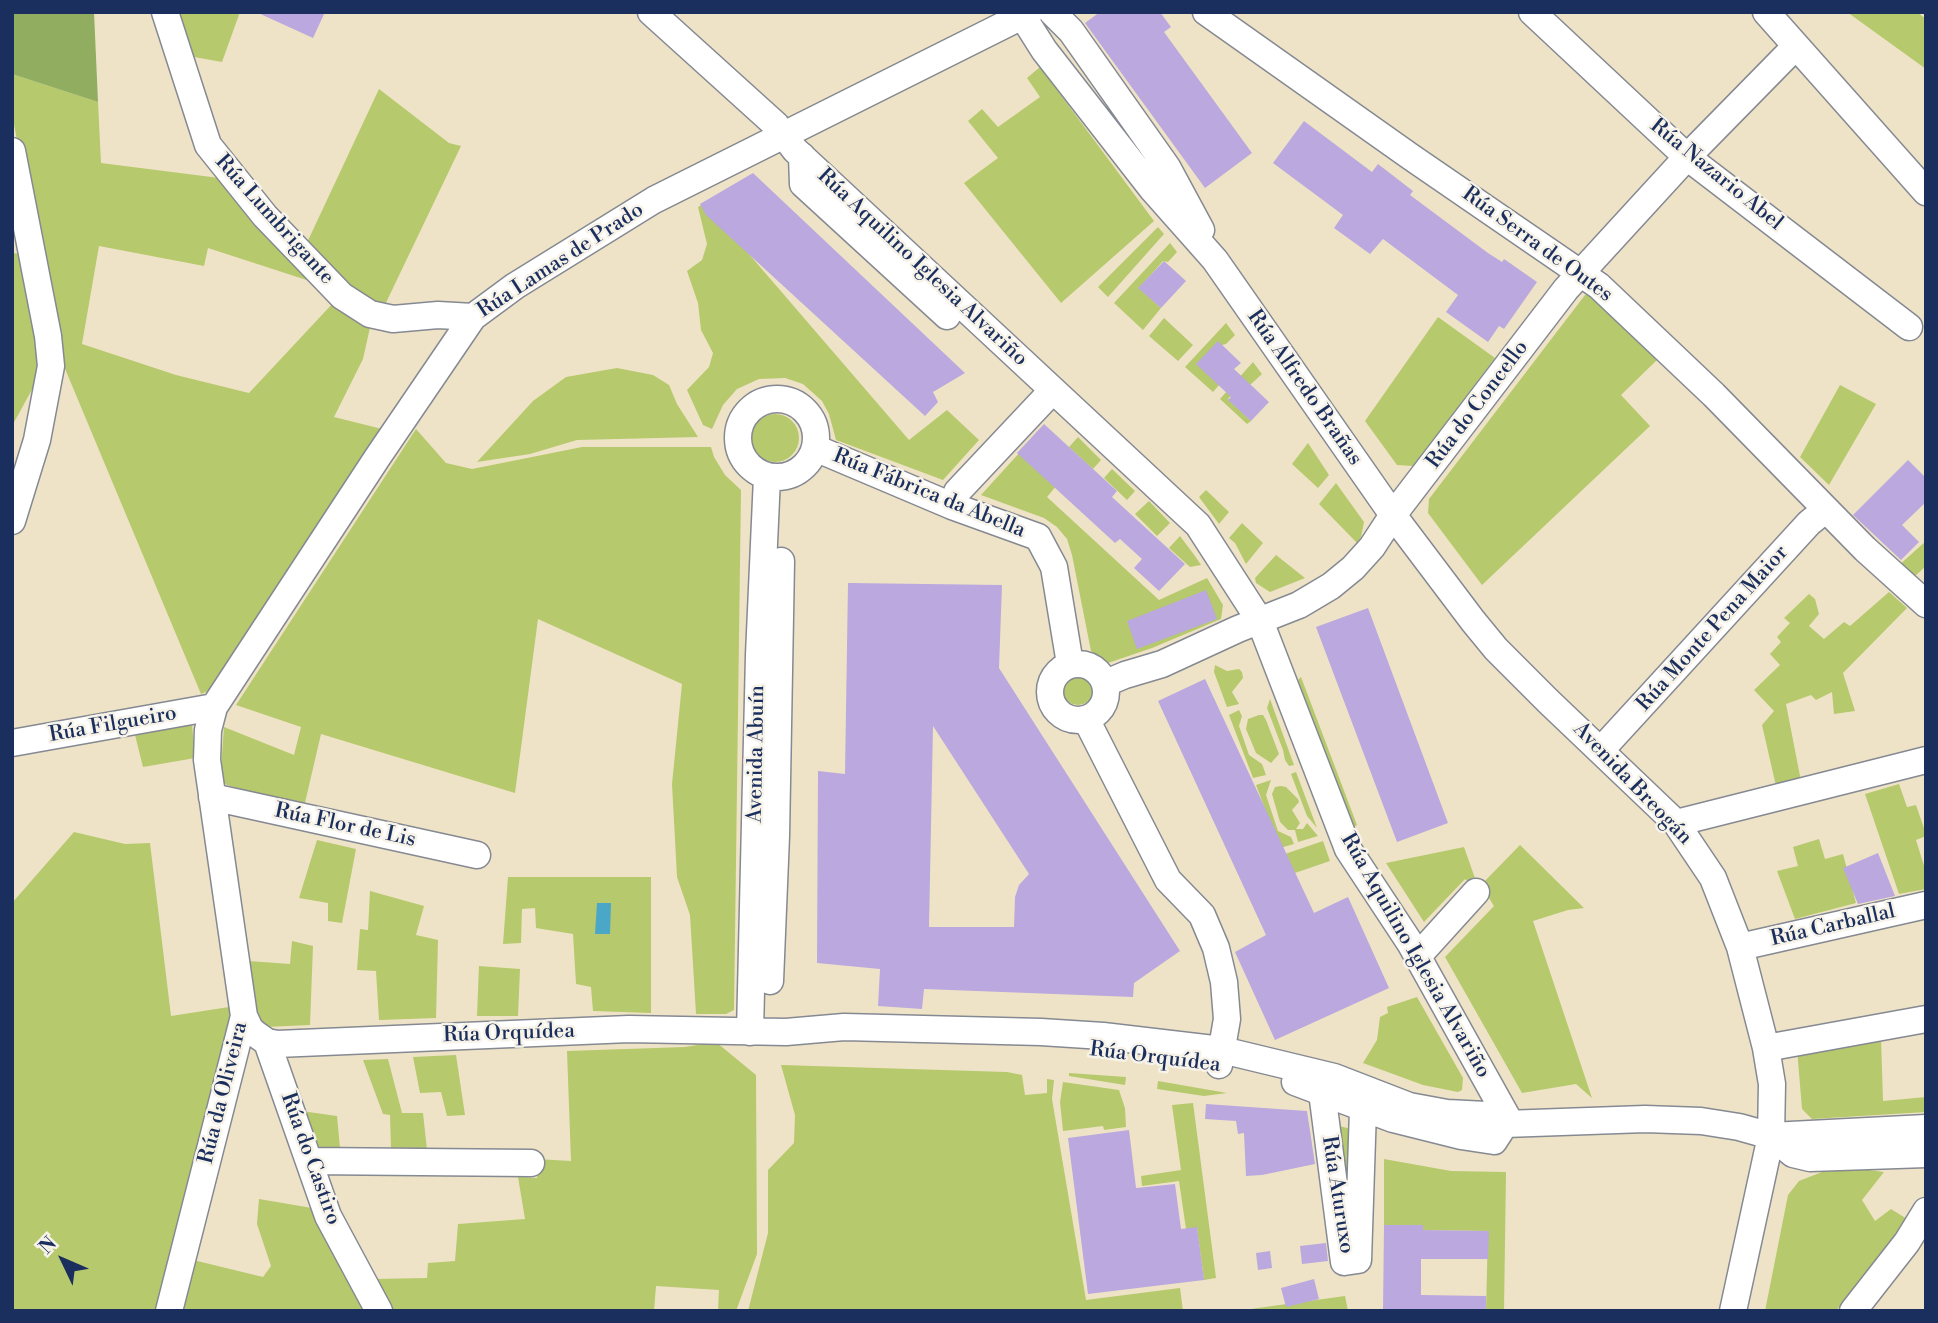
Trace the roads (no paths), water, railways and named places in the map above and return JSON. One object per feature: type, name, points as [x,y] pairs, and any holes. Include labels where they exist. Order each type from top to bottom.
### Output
[{"type":"street","name":"Rúa Lumbrigante","points":[[165,12],[208,145],[265,216],[326,281],[342,296],[370,314],[393,319],[438,315],[473,317]]},
{"type":"street","name":"Rúa Aquilino Iglesia Alvariño","points":[[651,12],[776,125],[802,156],[1198,525],[1259,621],[1348,849],[1418,956],[1508,1124]]},
{"type":"street","name":"Rúa Alfredo Brañas","points":[[1052,12],[1071,31],[1167,167],[1215,260]]},
{"type":"street","name":"Rúa Serra de Outes","points":[[1206,12],[1599,286],[1714,395],[1825,510],[1924,597]]},
{"type":"street","name":"Rúa Nazario Abel","points":[[1532,12],[1687,157],[1909,327]]},
{"type":"street","points":[[1766,12],[1926,192]]},
{"type":"street","name":"Rúa Lamas de Prado","points":[[214,707],[473,317],[515,286],[654,200],[1024,14]]},
{"type":"street","name":"Rúa Alfredo Brañas","points":[[1024,14],[1044,50],[1153,190],[1215,260],[1393,515]]},
{"type":"street","name":"Rúa do Concello","points":[[1106,684],[1162,664],[1299,605],[1331,586],[1353,568],[1372,547],[1393,515],[1581,272],[1687,157],[1796,47]]},
{"type":"street","points":[[12,151],[48,336],[51,366],[37,440],[12,521]]},
{"type":"street","points":[[952,506],[957,492],[1047,385]]},
{"type":"street","points":[[786,399],[804,409],[815,427],[816,448],[808,462],[797,472],[774,477],[748,467],[738,449],[738,428],[748,410],[766,400],[786,399]]},
{"type":"street","name":"Rúa Fábrica da Abella","points":[[816,448],[952,506],[1038,537],[1054,567],[1070,664]]},
{"type":"street","name":"Avenida Abuín","points":[[767,1032],[759,654],[774,477]]},
{"type":"street","name":"Rúa Monte Pena Maior","points":[[1601,750],[1809,523],[1825,510]]},
{"type":"street","name":"Avenida Breogán","points":[[1393,515],[1496,649],[1676,823],[1713,878],[1740,947],[1766,1048],[1772,1084],[1771,1136],[1733,1311]]},
{"type":"street","points":[[1070,664],[1085,664],[1098,671],[1106,684],[1106,698],[1099,712],[1086,719],[1071,720],[1058,712],[1051,700],[1050,685],[1058,672],[1070,664]]},
{"type":"street","name":"Rúa Filgueiro","points":[[12,743],[214,707]]},
{"type":"street","name":"Rúa da Oliveira","points":[[169,1311],[244,1016],[207,760],[208,730],[214,707]]},
{"type":"street","points":[[1086,719],[1168,880],[1202,915],[1216,947],[1224,982],[1227,1019],[1220,1057]]},
{"type":"street","points":[[1676,823],[1926,761]]},
{"type":"street","name":"Rúa Flor de Lis","points":[[212,797],[477,855]]},
{"type":"street","points":[[1418,956],[1476,892]]},
{"type":"street","name":"Rúa Carballal","points":[[1740,947],[1926,905]]},
{"type":"street","points":[[244,1016],[250,1029],[267,1042]]},
{"type":"street","points":[[1766,1048],[1926,1019]]},
{"type":"street","name":"Rúa Orquídea","points":[[267,1042],[277,1044],[629,1029],[767,1032],[844,1027],[1041,1032],[1103,1036],[1334,1077],[1409,1106],[1447,1113],[1486,1115],[1508,1124],[1645,1119],[1702,1121],[1740,1127],[1771,1136],[1926,1128]]},
{"type":"street","name":"Rúa do Castiro","points":[[267,1042],[328,1216],[379,1311]]},
{"type":"street","name":"Rúa Orquídea","points":[[1220,1057],[1289,1079],[1363,1109],[1424,1128],[1494,1141],[1508,1124]]},
{"type":"street","name":"Rúa Aturuxo","points":[[1322,1092],[1344,1262],[1358,1261],[1363,1109]]},
{"type":"street","name":"Rúa Orquídea","points":[[1771,1136],[1793,1154],[1810,1158],[1926,1154]]},
{"type":"street","points":[[310,1161],[531,1163]]},
{"type":"street","points":[[1853,1311],[1906,1242],[1926,1211]]},
{"type":"water","points":[[597,903],[611,903],[610,934],[595,934]]}]
